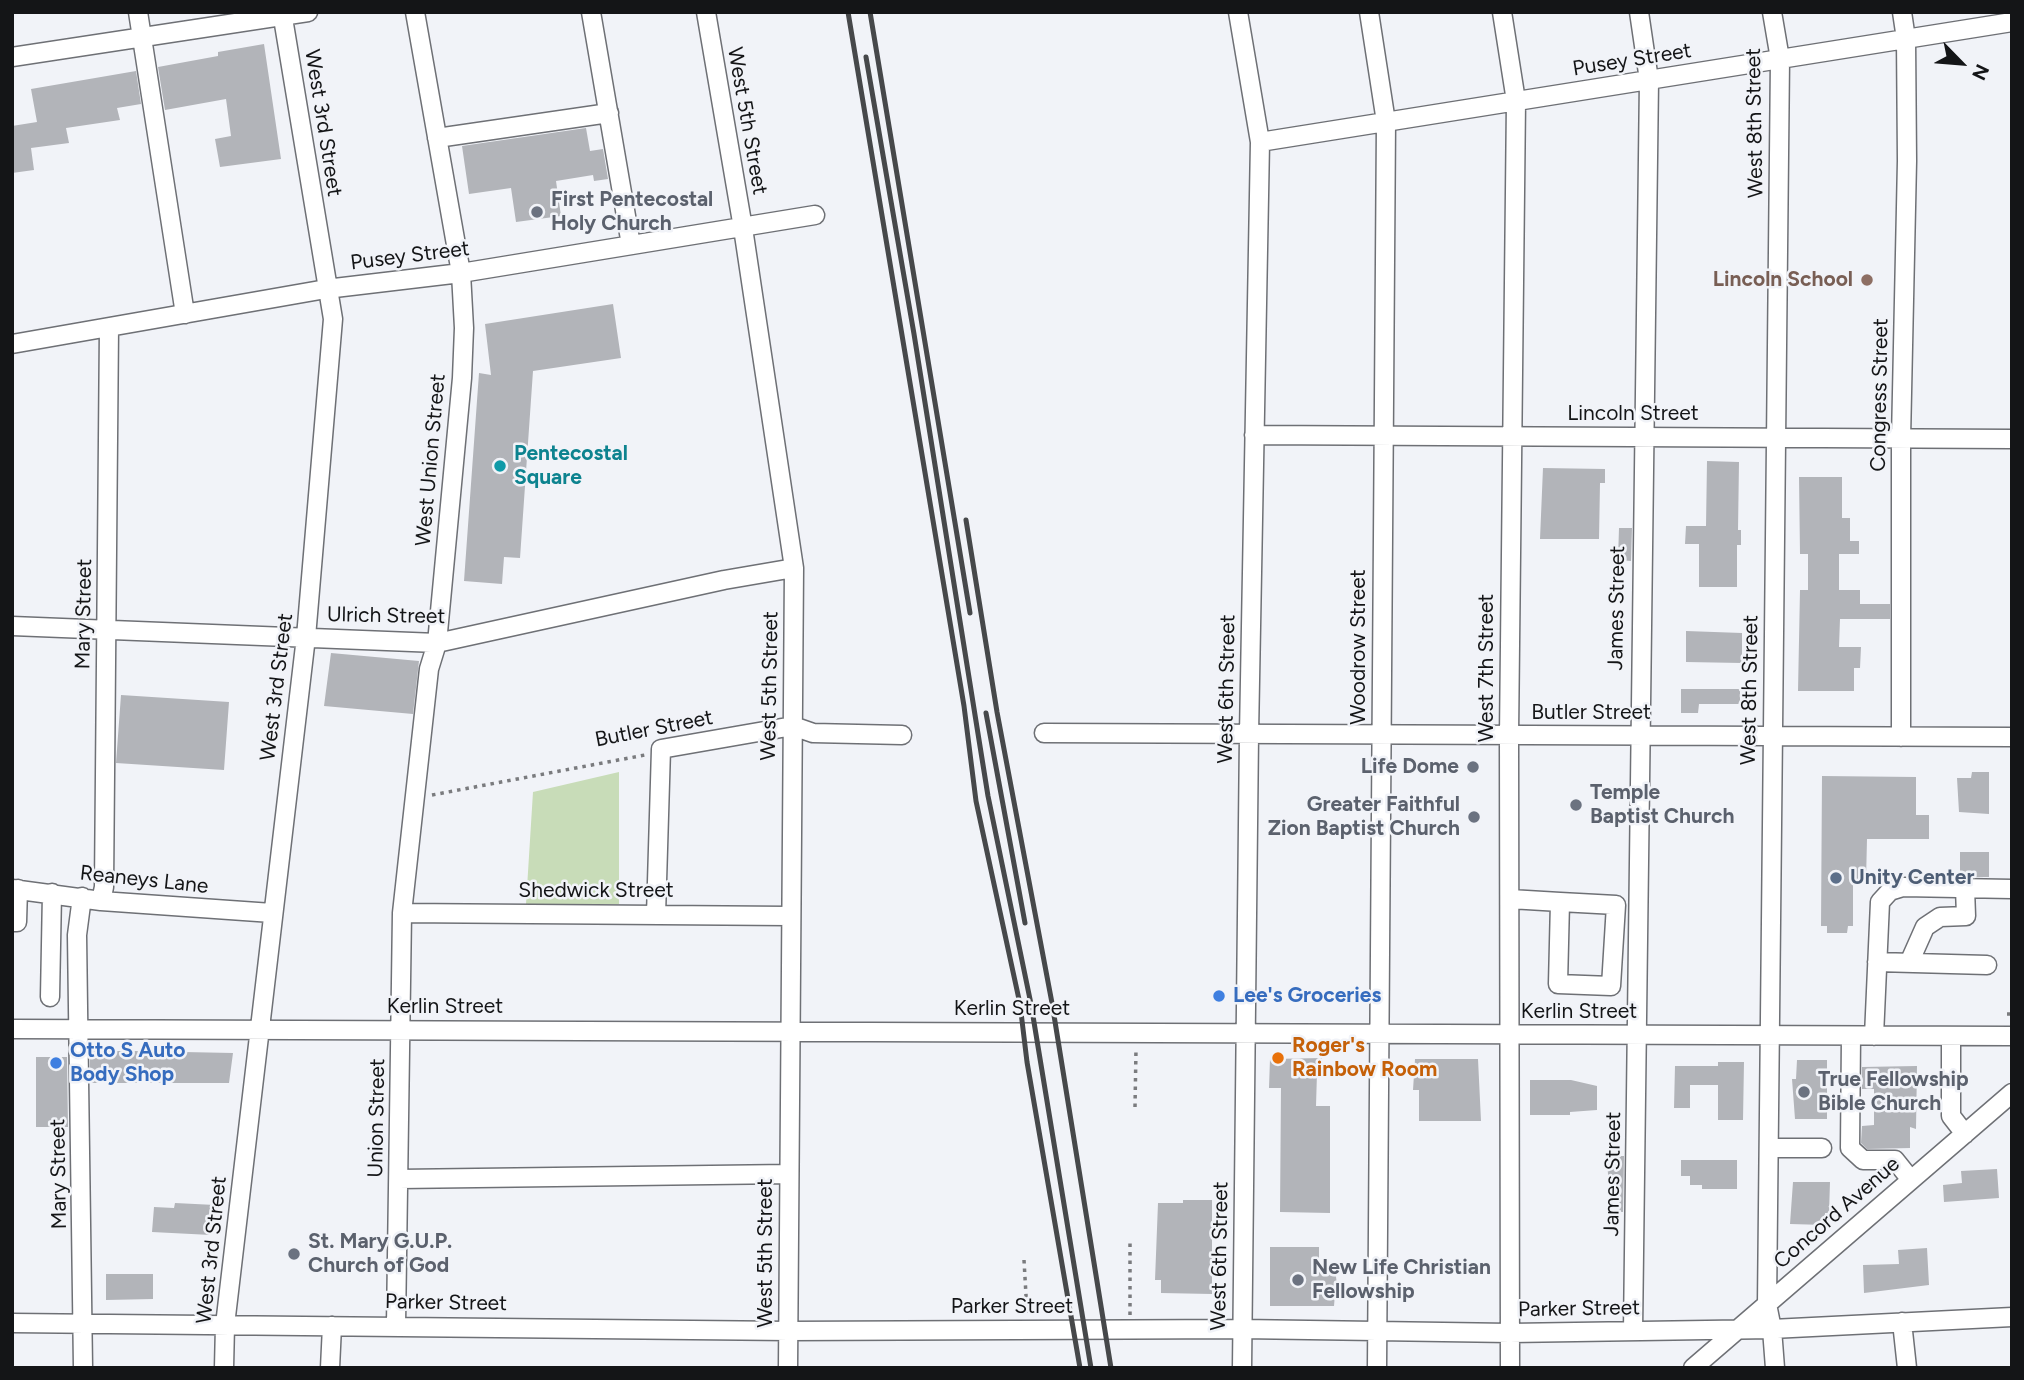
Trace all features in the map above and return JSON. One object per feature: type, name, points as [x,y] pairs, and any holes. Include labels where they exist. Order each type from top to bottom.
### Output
[{"type":"street","points":[[138,12],[185,314]]},
{"type":"street","points":[[12,57],[142,40],[308,12]]},
{"type":"street","name":"West Union Street","points":[[402,912],[429,669],[437,643],[462,378],[461,273],[415,12]]},
{"type":"street","points":[[591,12],[631,245]]},
{"type":"street","name":"West 5th Street","points":[[706,12],[743,228],[794,568],[789,916],[788,1368]]},
{"type":"street","name":"West 6th Street","points":[[1238,12],[1260,142],[1249,734],[1242,1368]]},
{"type":"street","name":"Woodrow Street","points":[[1369,12],[1386,122],[1377,1368]]},
{"type":"street","name":"West 7th Street","points":[[1502,12],[1516,101],[1509,735],[1510,1368]]},
{"type":"street","name":"James Street","points":[[1633,1330],[1642,437],[1649,80],[1639,12]]},
{"type":"street","name":"West 8th Street","points":[[1772,12],[1780,59],[1767,1304],[1775,1368]]},
{"type":"street","name":"Congress Street","points":[[1901,737],[1901,439],[1906,39],[1902,12]]},
{"type":"street","name":"West 3rd Street","points":[[224,1368],[225,1325],[306,638],[332,319],[282,15]]},
{"type":"street","name":"Pusey Street","points":[[1260,142],[2012,22]]},
{"type":"street","points":[[437,138],[608,113]]},
{"type":"street","name":"Pusey Street","points":[[12,344],[326,289],[461,273],[815,215]]},
{"type":"street","name":"Mary Street","points":[[101,901],[104,887],[109,327]]},
{"type":"street","name":"Lincoln Street","points":[[1254,435],[2012,439]]},
{"type":"street","name":"Ulrich Street","points":[[12,626],[437,643],[700,585],[794,568]]},
{"type":"street","name":"Butler Street","points":[[661,749],[793,726],[813,733],[902,735]]},
{"type":"street","name":"Butler Street","points":[[1044,733],[2012,737]]},
{"type":"street","points":[[656,915],[661,749]]},
{"type":"street","points":[[1874,1036],[1880,902],[1890,891],[1903,887],[2012,889]]},
{"type":"street","points":[[1909,963],[1925,927],[1940,917],[1966,916],[1965,888]]},
{"type":"street","points":[[12,922],[18,922],[15,889]]},
{"type":"street","name":"Reaneys Lane","points":[[15,889],[101,901],[272,914]]},
{"type":"street","points":[[50,997],[52,893]]},
{"type":"street","name":"Mary Street","points":[[82,897],[77,935],[83,1368]]},
{"type":"street","points":[[1510,899],[1616,905],[1611,986],[1558,984],[1560,902]]},
{"type":"street","name":"Shedwick Street","points":[[402,912],[789,916]]},
{"type":"street","name":"Union Street","points":[[396,1325],[402,912]]},
{"type":"street","points":[[1877,962],[1987,965]]},
{"type":"street","name":"Kerlin Street","points":[[12,1029],[2012,1036]]},
{"type":"street","points":[[1851,1036],[1850,1148],[1864,1160],[1895,1160],[1911,1180]]},
{"type":"street","points":[[1951,1036],[1951,1116],[1965,1134]]},
{"type":"street","name":"Concord Avenue","points":[[1693,1368],[2012,1093]]},
{"type":"street","points":[[1769,1148],[1822,1148]]},
{"type":"street","points":[[398,1179],[789,1174]]},
{"type":"street","name":"Parker Street","points":[[12,1323],[789,1331],[1242,1329],[1510,1333],[1772,1329],[2012,1317]]},
{"type":"street","points":[[1902,1322],[1907,1368]]},
{"type":"street","points":[[330,1368],[332,1326]]},
{"type":"path","name":"Butler Street","points":[[416,797],[632,757],[661,749]]},
{"type":"path","points":[[1135,1107],[1136,1033]]},
{"type":"path","points":[[1129,1331],[1130,1240]]},
{"type":"path","points":[[1024,1260],[1029,1329]]},
{"type":"green space","points":[[619,772],[619,904],[526,904],[533,792]]},
{"type":"building","points":[[264,44],[281,159],[220,167],[215,139],[231,136],[226,99],[165,110],[158,67]]},
{"type":"building","points":[[136,71],[141,104],[117,108],[120,120],[66,128],[69,143],[31,148],[34,170],[12,173],[12,126],[37,122],[31,89]]},
{"type":"building","points":[[586,128],[590,151],[603,149],[608,179],[594,181],[593,175],[556,181],[561,216],[516,222],[511,188],[469,194],[462,146]]},
{"type":"building","name":"Pentecostal Square","points":[[613,304],[621,358],[533,371],[520,558],[504,557],[502,584],[464,581],[479,373],[491,375],[485,324]]},
{"type":"building","points":[[1707,461],[1739,462],[1738,530],[1741,530],[1741,545],[1737,545],[1737,587],[1699,587],[1699,544],[1685,544],[1686,526],[1706,526]]},
{"type":"building","points":[[1543,468],[1605,469],[1605,483],[1600,483],[1599,539],[1540,539]]},
{"type":"building","points":[[1799,477],[1842,477],[1842,518],[1850,518],[1850,541],[1859,541],[1859,554],[1839,554],[1839,590],[1860,590],[1860,604],[1890,604],[1890,619],[1840,619],[1839,647],[1861,647],[1860,668],[1854,668],[1854,691],[1798,691],[1800,590],[1808,590],[1808,554],[1800,554]]},
{"type":"building","points":[[1619,528],[1632,528],[1631,561],[1618,560]]},
{"type":"building","points":[[1686,631],[1742,633],[1742,663],[1686,662]]},
{"type":"building","points":[[331,653],[419,661],[413,714],[324,706]]},
{"type":"building","points":[[1681,689],[1740,689],[1740,704],[1699,704],[1698,713],[1681,713]]},
{"type":"building","points":[[121,695],[229,702],[224,770],[116,763]]},
{"type":"building","points":[[1972,772],[1989,772],[1989,814],[1959,812],[1957,778],[1971,778]]},
{"type":"building","points":[[1822,776],[1916,777],[1916,815],[1929,815],[1929,839],[1867,839],[1866,881],[1853,881],[1853,926],[1848,926],[1847,933],[1827,933],[1827,926],[1821,926]]},
{"type":"building","points":[[1960,852],[1989,852],[1989,877],[1960,877]]},
{"type":"building","points":[[90,1051],[233,1053],[229,1083],[90,1083]]},
{"type":"building","points":[[36,1057],[67,1057],[68,1127],[36,1127]]},
{"type":"building","points":[[1322,1058],[1322,1073],[1317,1073],[1316,1106],[1330,1106],[1330,1213],[1280,1212],[1281,1088],[1269,1088],[1270,1059]]},
{"type":"building","points":[[1415,1059],[1478,1059],[1481,1121],[1419,1121],[1419,1090],[1413,1090]]},
{"type":"building","points":[[1797,1060],[1827,1060],[1827,1119],[1795,1119],[1792,1079],[1796,1079]]},
{"type":"building","points":[[1718,1062],[1744,1062],[1743,1120],[1718,1120],[1718,1085],[1690,1085],[1690,1108],[1674,1108],[1675,1066],[1718,1066]]},
{"type":"building","points":[[1917,1066],[1916,1129],[1910,1127],[1910,1148],[1867,1149],[1861,1143],[1862,1126],[1874,1125],[1874,1089],[1862,1089],[1862,1067]]},
{"type":"building","points":[[1530,1080],[1571,1080],[1597,1086],[1597,1110],[1570,1112],[1570,1115],[1530,1115]]},
{"type":"building","points":[[1607,1156],[1624,1156],[1623,1212],[1610,1211]]},
{"type":"building","points":[[1681,1160],[1737,1160],[1737,1189],[1702,1189],[1702,1185],[1690,1185],[1690,1176],[1681,1176]]},
{"type":"building","points":[[1997,1169],[1999,1198],[1944,1202],[1943,1185],[1962,1183],[1961,1171]]},
{"type":"building","points":[[1793,1182],[1830,1182],[1829,1213],[1825,1213],[1825,1225],[1790,1224]]},
{"type":"building","points":[[1183,1200],[1212,1200],[1212,1294],[1161,1293],[1161,1280],[1155,1280],[1158,1203],[1183,1203]]},
{"type":"building","points":[[175,1203],[215,1205],[211,1235],[152,1232],[154,1207],[174,1208]]},
{"type":"building","points":[[1270,1247],[1319,1247],[1319,1268],[1335,1268],[1338,1294],[1335,1294],[1334,1306],[1270,1306]]},
{"type":"building","points":[[1927,1248],[1929,1285],[1864,1293],[1863,1265],[1899,1264],[1898,1250]]},
{"type":"building","points":[[106,1274],[153,1274],[153,1299],[106,1300]]},
{"type":"railway","points":[[848,12],[964,706],[976,801],[1020,1004],[1027,1062],[1080,1368]]},
{"type":"railway","points":[[870,12],[970,613]]},
{"type":"railway","points":[[866,57],[914,334],[988,796],[1031,1004],[1091,1368]]},
{"type":"railway","points":[[966,520],[997,712],[1052,1003],[1111,1368]]},
{"type":"railway","points":[[986,713],[1025,923]]},
{"type":"place","name":"First Pentecostal Holy Church","points":[[537,212]]},
{"type":"place","name":"Lincoln School","points":[[1867,280]]},
{"type":"place","name":"Pentecostal Square","points":[[500,466]]},
{"type":"place","name":"Life Dome","points":[[1473,767]]},
{"type":"place","name":"Temple Baptist Church","points":[[1576,805]]},
{"type":"place","name":"Greater Faithful Zion Baptist Church","points":[[1474,817]]},
{"type":"place","name":"Unity Center","points":[[1836,878]]},
{"type":"place","name":"Lee's Groceries","points":[[1219,996]]},
{"type":"place","name":"Roger's Rainbow Room","points":[[1278,1058]]},
{"type":"place","name":"Otto S Auto Body Shop","points":[[56,1063]]},
{"type":"place","name":"True Fellowship Bible Church","points":[[1804,1092]]},
{"type":"place","name":"St. Mary G.U.P. Church of God","points":[[294,1254]]},
{"type":"place","name":"New Life Christian Fellowship","points":[[1298,1280]]}]
